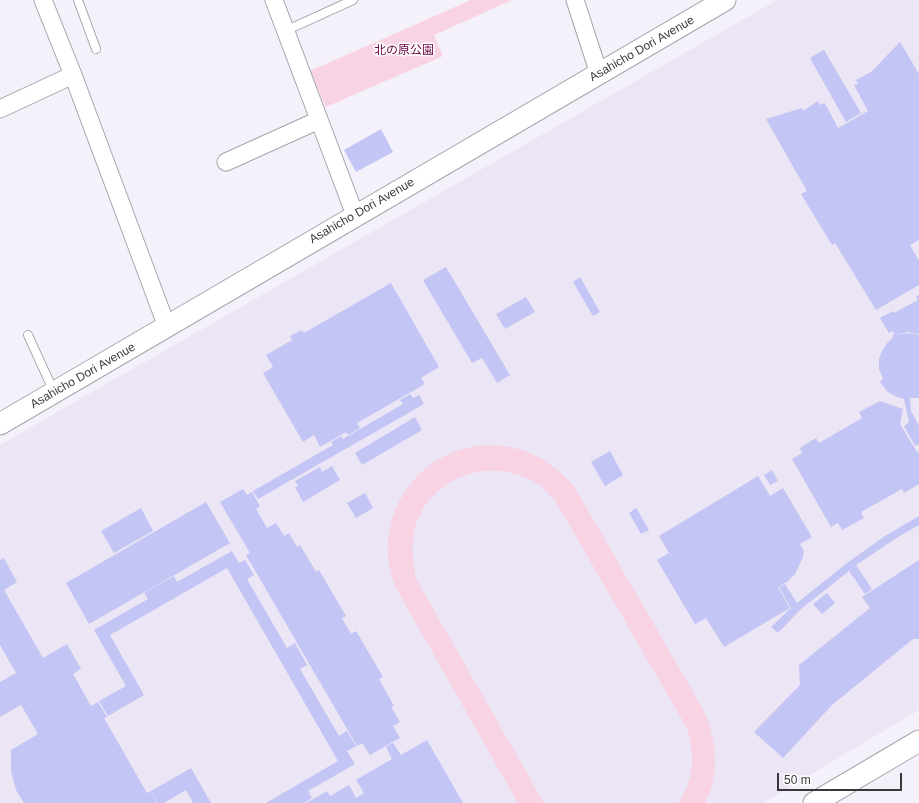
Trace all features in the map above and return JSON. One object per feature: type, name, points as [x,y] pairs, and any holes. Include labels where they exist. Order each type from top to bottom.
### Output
[{"type":"street","points":[[43,0],[73,75],[167,327]]},
{"type":"street","points":[[274,0],[354,215]]},
{"type":"street","points":[[575,0],[599,74]]},
{"type":"street","name":"Asahicho Dori Avenue","points":[[0,424],[167,327],[354,215],[725,0]]},
{"type":"street","points":[[0,109],[73,75]]},
{"type":"street","points":[[226,162],[319,120]]},
{"type":"street","points":[[814,803],[919,741]]},
{"type":"lane","points":[[78,0],[96,49]]},
{"type":"lane","points":[[285,31],[353,0]]},
{"type":"lane","points":[[28,334],[54,392]]},
{"type":"shaded area","points":[[777,0],[919,0],[919,710],[763,803],[0,803],[0,445]]},
{"type":"green space","name":"北の原公園","points":[[471,0],[512,0],[434,35],[443,56],[326,107],[310,71]]},
{"type":"green space","points":[[484,445],[511,448],[535,455],[556,469],[575,488],[704,711],[714,745],[715,757],[713,780],[705,803],[678,803],[688,785],[692,768],[688,730],[556,502],[540,485],[528,478],[511,473],[483,471],[456,479],[444,486],[434,495],[425,506],[415,526],[412,549],[416,579],[544,803],[518,803],[396,588],[388,558],[388,541],[396,509],[403,494],[413,481],[425,469],[439,459],[462,449]]},
{"type":"building","points":[[900,42],[919,74],[919,240],[910,245],[919,261],[919,285],[876,310],[835,243],[832,245],[801,194],[807,191],[766,119],[802,108],[803,111],[818,101],[820,105],[825,103],[838,128],[868,111],[854,85],[858,84],[856,80],[871,72]]},
{"type":"building","points":[[824,50],[861,113],[846,122],[810,58]]},
{"type":"building","points":[[381,129],[393,152],[356,172],[344,150]]},
{"type":"building","points":[[446,267],[510,375],[497,383],[482,358],[472,363],[423,280]]},
{"type":"building","points":[[580,277],[600,312],[593,316],[573,282]]},
{"type":"building","points":[[391,283],[439,367],[421,378],[425,384],[357,423],[360,428],[348,435],[346,432],[320,447],[314,435],[303,442],[263,373],[273,367],[266,355],[292,340],[290,336],[302,330],[304,333]]},
{"type":"building","points":[[919,295],[919,334],[908,332],[893,338],[893,331],[889,333],[880,318],[893,311],[894,313],[918,300],[916,297]]},
{"type":"building","points":[[526,297],[535,312],[505,329],[496,314]]},
{"type":"building","points":[[911,333],[919,335],[919,398],[910,398],[911,411],[919,426],[919,444],[915,446],[904,426],[909,422],[904,399],[888,392],[880,382],[883,379],[879,369],[879,359],[887,343],[894,337]]},
{"type":"building","points":[[410,394],[413,398],[419,395],[424,404],[258,499],[253,491],[333,445],[331,442],[341,436],[343,439],[403,404],[400,400]]},
{"type":"building","points":[[880,401],[903,409],[900,424],[919,453],[919,484],[904,493],[902,489],[861,512],[864,518],[842,530],[838,523],[831,527],[792,459],[802,453],[800,448],[816,438],[819,443],[862,418],[859,412]]},
{"type":"building","points":[[415,417],[422,430],[362,465],[355,453]]},
{"type":"building","points":[[610,451],[623,475],[605,486],[591,462]]},
{"type":"building","points":[[332,466],[340,480],[303,502],[295,487],[298,486],[295,481],[320,467],[322,472]]},
{"type":"building","points":[[772,470],[778,481],[770,485],[764,475]]},
{"type":"building","points":[[758,476],[770,496],[783,488],[812,537],[800,544],[804,551],[803,557],[795,574],[787,582],[778,587],[790,608],[724,647],[706,618],[695,624],[657,560],[669,553],[659,536]]},
{"type":"building","points":[[243,489],[247,495],[252,492],[260,506],[256,509],[267,528],[276,523],[284,536],[289,533],[297,547],[300,545],[316,572],[319,570],[346,616],[342,618],[351,634],[356,631],[383,677],[379,679],[394,706],[391,707],[400,722],[393,726],[400,738],[370,755],[362,743],[357,746],[246,555],[250,553],[220,502]]},
{"type":"building","points":[[365,493],[373,508],[356,518],[347,503]]},
{"type":"building","points":[[206,502],[230,543],[89,624],[66,583]]},
{"type":"building","points":[[141,508],[153,531],[114,553],[101,531]]},
{"type":"building","points":[[636,508],[649,530],[641,534],[629,513]]},
{"type":"building","points":[[919,516],[919,525],[901,535],[856,565],[872,589],[865,594],[849,571],[801,609],[778,633],[771,627],[791,608],[779,587],[785,584],[797,603],[847,563],[885,536]]},
{"type":"building","points":[[232,551],[239,563],[245,560],[254,575],[247,579],[287,648],[295,643],[307,665],[300,669],[339,736],[347,731],[356,746],[347,751],[355,764],[308,791],[312,798],[304,803],[266,803],[338,761],[227,568],[110,635],[144,695],[108,716],[99,701],[126,686],[94,630],[148,599],[144,593],[174,576],[177,582]]},
{"type":"building","points":[[4,558],[17,582],[4,590],[43,658],[67,644],[81,669],[73,674],[91,706],[98,702],[107,717],[104,718],[147,793],[151,791],[157,803],[24,803],[16,790],[11,771],[11,750],[38,734],[21,705],[0,717],[0,682],[16,673],[0,645],[0,560]]},
{"type":"building","points":[[919,560],[919,639],[913,639],[832,705],[783,758],[754,732],[800,685],[799,665],[870,608],[862,597]]},
{"type":"building","points":[[827,593],[835,603],[822,614],[813,604]]},
{"type":"building","points":[[427,740],[463,803],[306,803],[327,791],[330,796],[349,785],[356,798],[364,793],[356,780],[392,759],[386,747],[393,743],[401,755]]},
{"type":"building","points":[[191,768],[211,803],[193,803],[186,790],[164,803],[158,803],[151,791]]}]
